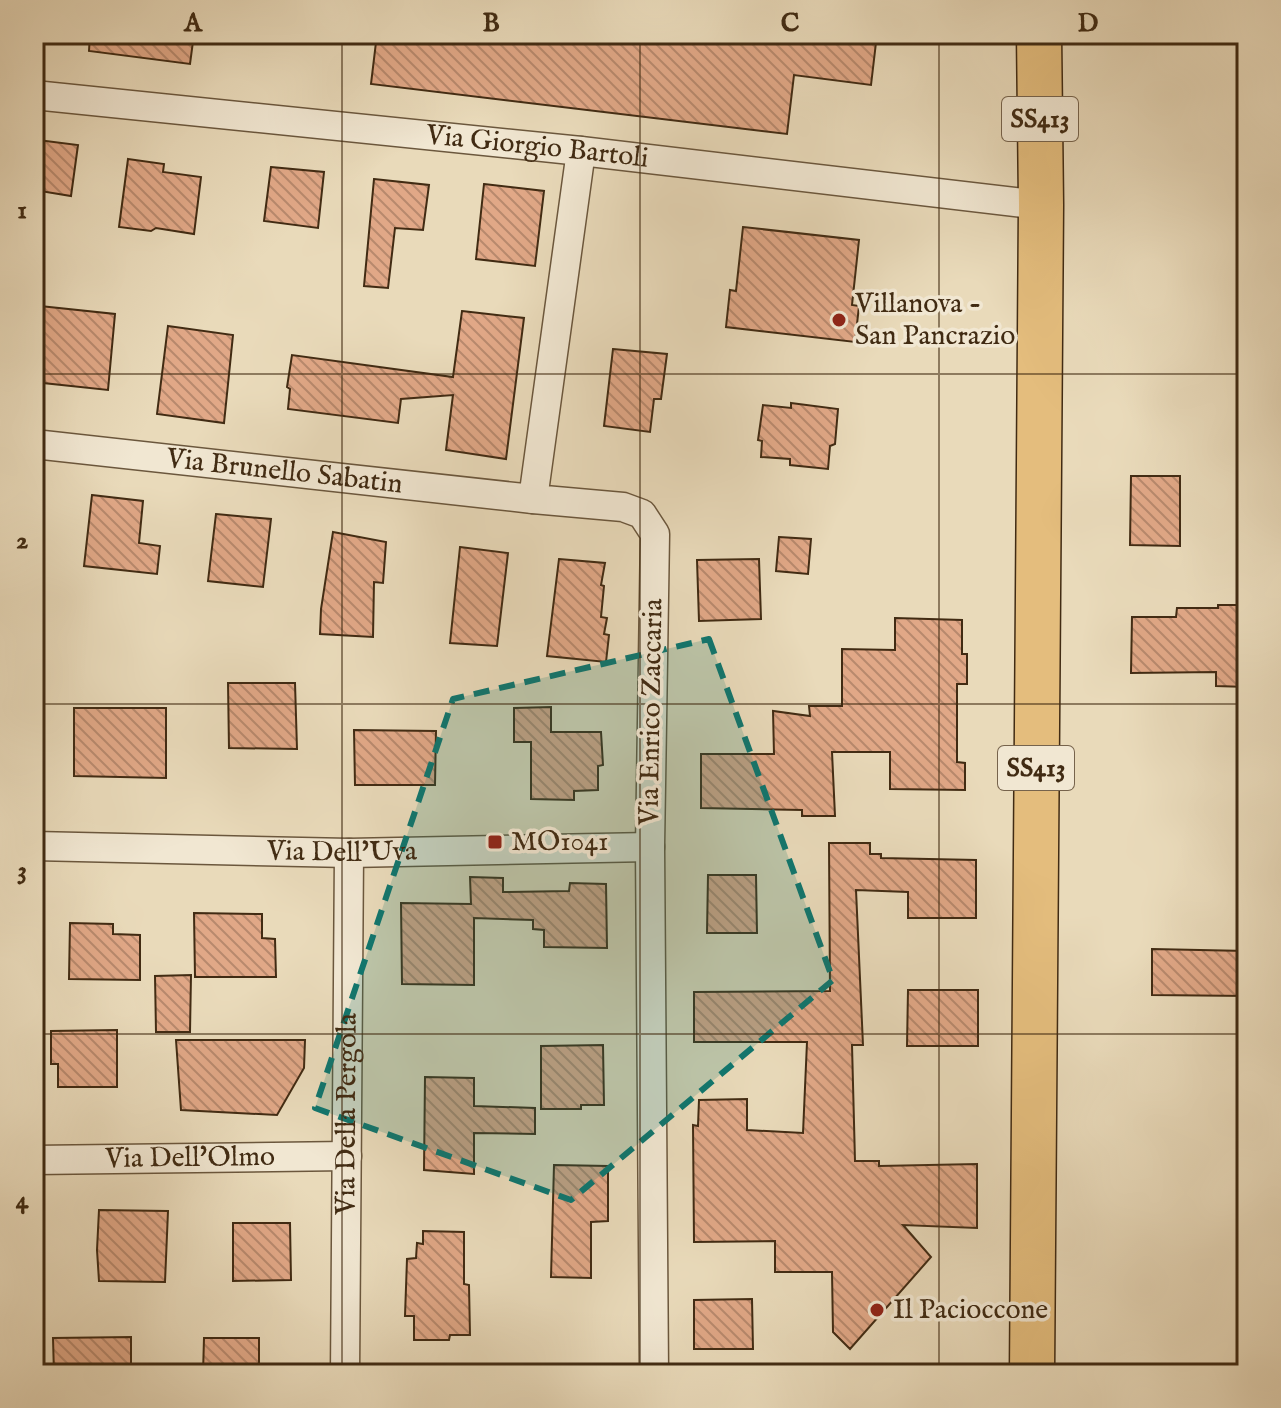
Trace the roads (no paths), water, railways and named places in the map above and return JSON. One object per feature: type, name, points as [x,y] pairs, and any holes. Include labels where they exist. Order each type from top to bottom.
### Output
[{"type":"main road","name":"SS413","points":[[1032,1374],[1041,205],[1039,34]]},
{"type":"street","name":"Via Giorgio Bartoli","points":[[34,95],[581,151],[1041,205]]},
{"type":"street","points":[[533,499],[581,151]]},
{"type":"street","name":"Via Brunello Sabatin","points":[[34,444],[533,499]]},
{"type":"street","name":"Via Enrico Zaccaria","points":[[533,499],[623,507],[642,514],[655,534],[650,847],[654,1374]]},
{"type":"street","name":"Via Dell'Uva","points":[[34,846],[349,853],[650,847]]},
{"type":"street","name":"Via Della Pergola","points":[[345,1374],[349,853]]},
{"type":"street","name":"Via Dell'Olmo","points":[[34,1160],[347,1156]]},
{"type":"place","name":"Villanova - San Pancrazio","points":[[839,320]]},
{"type":"place","name":"MO1041","points":[[495,842]]},
{"type":"place","name":"Il Pacioccone","points":[[877,1310]]}]
